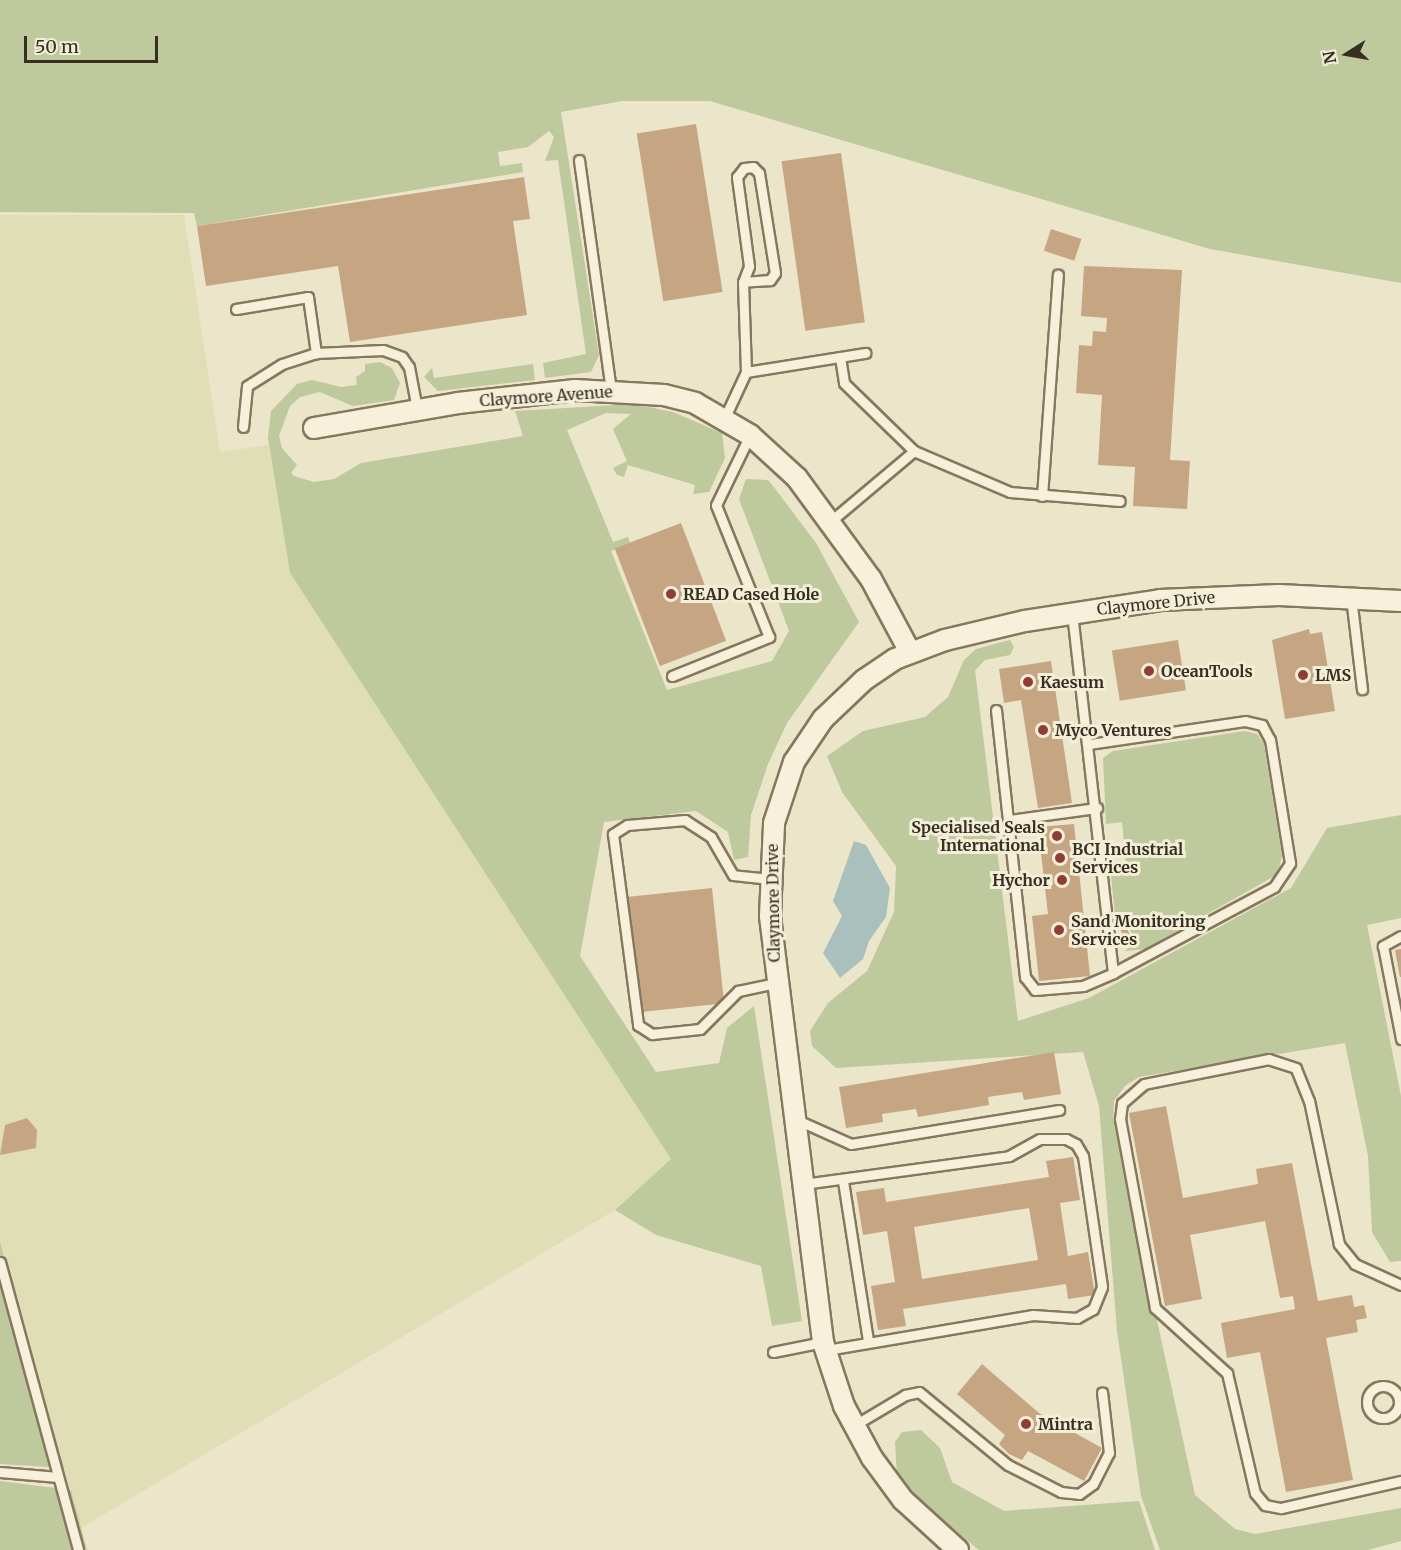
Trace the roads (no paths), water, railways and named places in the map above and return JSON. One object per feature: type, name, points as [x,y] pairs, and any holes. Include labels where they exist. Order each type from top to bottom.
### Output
[{"type":"street","name":"Claymore Avenue","points":[[314,428],[417,409],[538,393],[611,390],[664,395],[725,417],[750,435],[797,478],[832,520],[871,579],[910,652]]},
{"type":"street","name":"Claymore Drive","points":[[958,1550],[903,1500],[853,1426],[824,1346],[792,1118],[776,983],[770,879],[778,803],[807,741],[849,692],[910,652],[982,630],[1072,613],[1216,597],[1351,597],[1401,601]]},
{"type":"lane","points":[[579,160],[611,390]]},
{"type":"lane","points":[[725,417],[746,372],[743,282],[749,266],[737,177],[744,168],[753,167],[759,173],[775,273],[770,280],[743,282]]},
{"type":"lane","points":[[1042,496],[1058,275]]},
{"type":"lane","points":[[237,309],[308,297],[316,353]]},
{"type":"lane","points":[[243,427],[247,386],[282,364],[316,353],[383,350],[402,357],[417,409]]},
{"type":"lane","points":[[746,372],[865,353]]},
{"type":"lane","points":[[840,357],[844,383],[914,451],[1010,492],[1120,501]]},
{"type":"lane","points":[[672,676],[769,637],[716,505],[750,435]]},
{"type":"lane","points":[[832,520],[914,451]]},
{"type":"lane","points":[[1351,597],[1362,689]]},
{"type":"lane","points":[[1072,613],[1090,744],[1113,973]]},
{"type":"lane","points":[[996,710],[1025,977],[1030,988],[1083,986],[1113,973],[1274,887],[1287,871],[1289,854],[1270,740],[1257,722],[1090,744]]},
{"type":"lane","points":[[1009,820],[1097,808]]},
{"type":"lane","points":[[770,879],[733,875],[711,837],[685,820],[627,825],[613,834],[638,1025],[652,1034],[700,1029],[738,991],[776,983]]},
{"type":"lane","points":[[1401,936],[1383,946],[1401,1039]]},
{"type":"lane","points":[[1401,1285],[1354,1264],[1339,1245],[1309,1101],[1296,1068],[1269,1059],[1144,1084],[1122,1103],[1120,1119],[1155,1308],[1227,1373],[1255,1493],[1265,1505],[1281,1508],[1401,1481]]},
{"type":"lane","points":[[792,1118],[851,1144],[1059,1110]]},
{"type":"lane","points":[[773,1352],[868,1341],[1033,1315],[1070,1320],[1093,1309],[1102,1287],[1083,1156],[1071,1141],[1046,1137],[1009,1156],[843,1181],[801,1185]]},
{"type":"lane","points":[[843,1181],[868,1341]]},
{"type":"lane","points":[[0,1262],[78,1550]]},
{"type":"lane","points":[[853,1426],[905,1395],[919,1392],[1008,1465],[1061,1492],[1079,1494],[1093,1484],[1109,1453],[1102,1392]]},
{"type":"lane","points":[[0,1472],[58,1477]]},
{"type":"water","points":[[854,841],[866,845],[890,888],[886,917],[869,941],[863,959],[840,978],[823,953],[842,916],[833,901]]},
{"type":"place","name":"READ Cased Hole","points":[[671,594]]},
{"type":"place","name":"OceanTools","points":[[1149,671]]},
{"type":"place","name":"LMS","points":[[1303,675]]},
{"type":"place","name":"Kaesum","points":[[1028,682]]},
{"type":"place","name":"Myco Ventures","points":[[1043,730]]},
{"type":"place","name":"Specialised Seals International","points":[[1057,836]]},
{"type":"place","name":"BCI Industrial Services","points":[[1060,858]]},
{"type":"place","name":"Hychor","points":[[1062,880]]},
{"type":"place","name":"Sand Monitoring Services","points":[[1059,930]]},
{"type":"place","name":"Mintra","points":[[1026,1424]]}]
